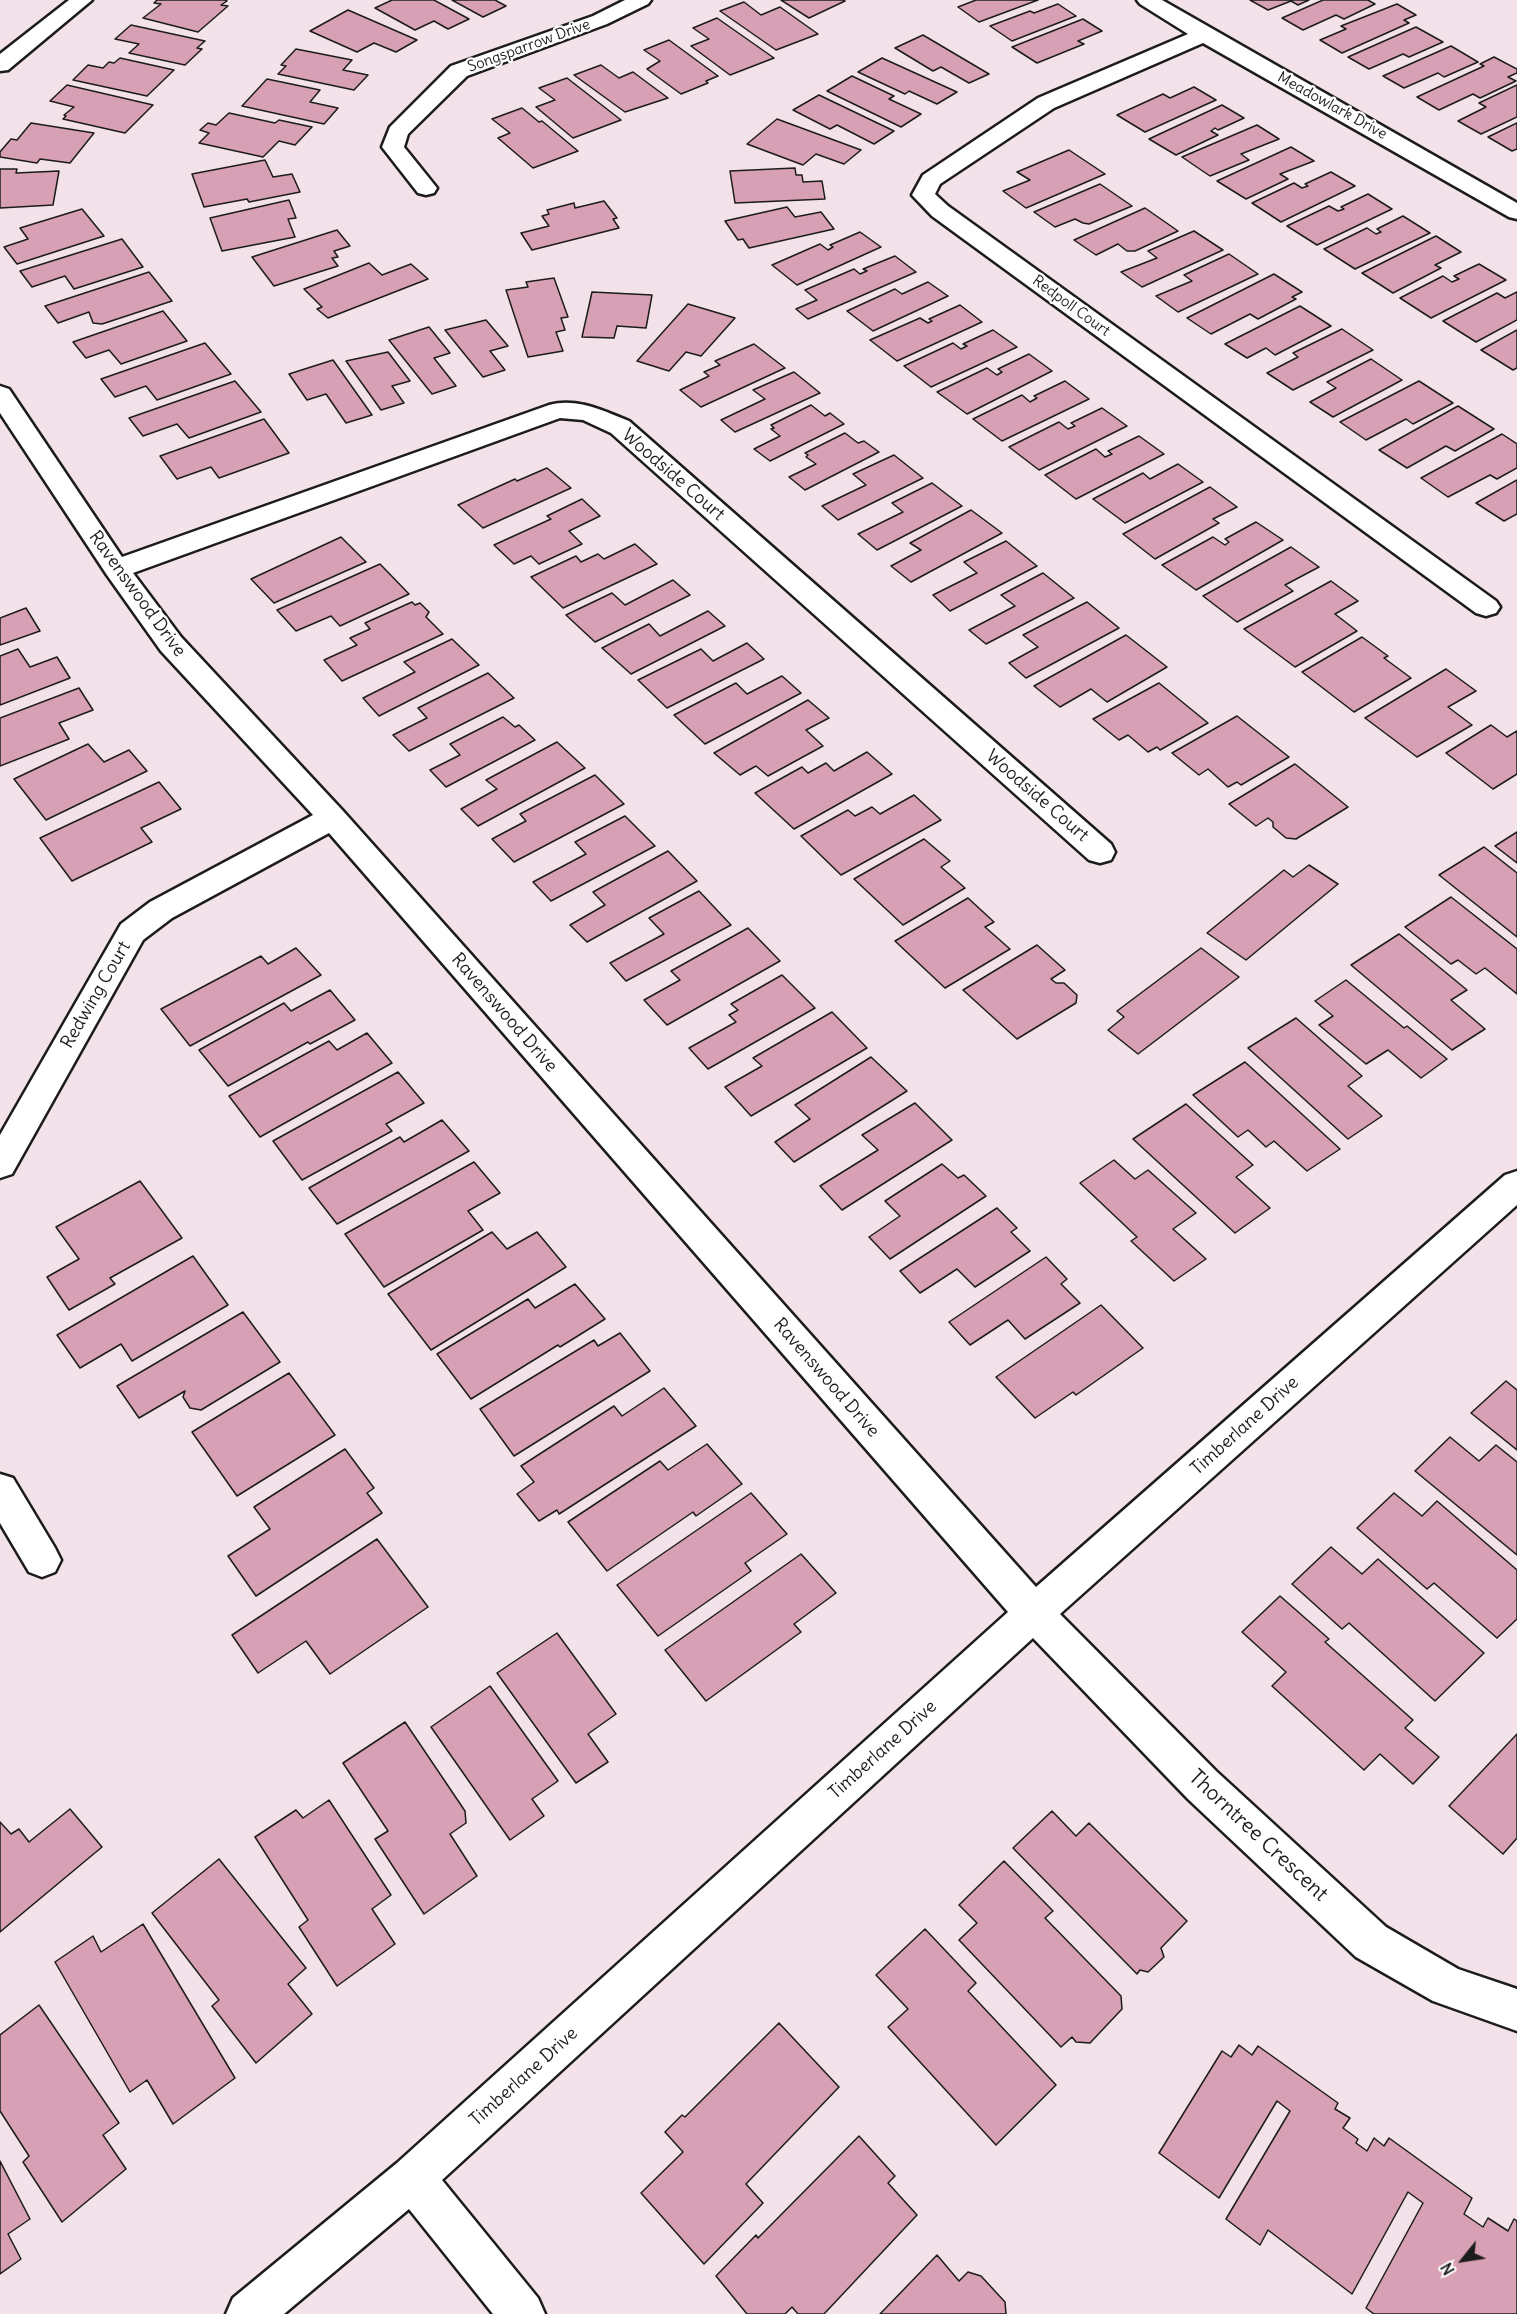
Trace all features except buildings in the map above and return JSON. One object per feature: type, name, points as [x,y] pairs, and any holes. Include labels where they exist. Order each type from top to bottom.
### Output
[{"type":"street","points":[[0,64],[82,0]]},
{"type":"street","name":"Songsparrow Drive","points":[[426,188],[393,147],[398,132],[459,71],[600,20],[641,0]]},
{"type":"street","name":"Meadowlark Drive","points":[[1147,0],[1204,35],[1517,212]]},
{"type":"street","name":"Redpoll Court","points":[[1204,35],[1046,103],[932,180],[923,195],[959,225],[1486,607]]},
{"type":"street","name":"Ravenswood Drive","points":[[0,394],[116,569],[171,644],[333,818],[1034,1613]]},
{"type":"street","name":"Woodside Court","points":[[116,569],[558,410],[588,413],[620,427],[1100,852]]},
{"type":"street","name":"Redwing Court","points":[[0,1165],[132,932],[161,910],[333,818]]},
{"type":"street","name":"Timberlane Drive","points":[[249,2314],[412,2178],[1034,1613],[1517,1185]]},
{"type":"street","points":[[0,1490],[42,1560]]},
{"type":"street","name":"Thorntree Crescent","points":[[1034,1613],[1202,1785],[1371,1941],[1448,1986],[1517,2010]]},
{"type":"street","points":[[412,2178],[522,2314]]}]
